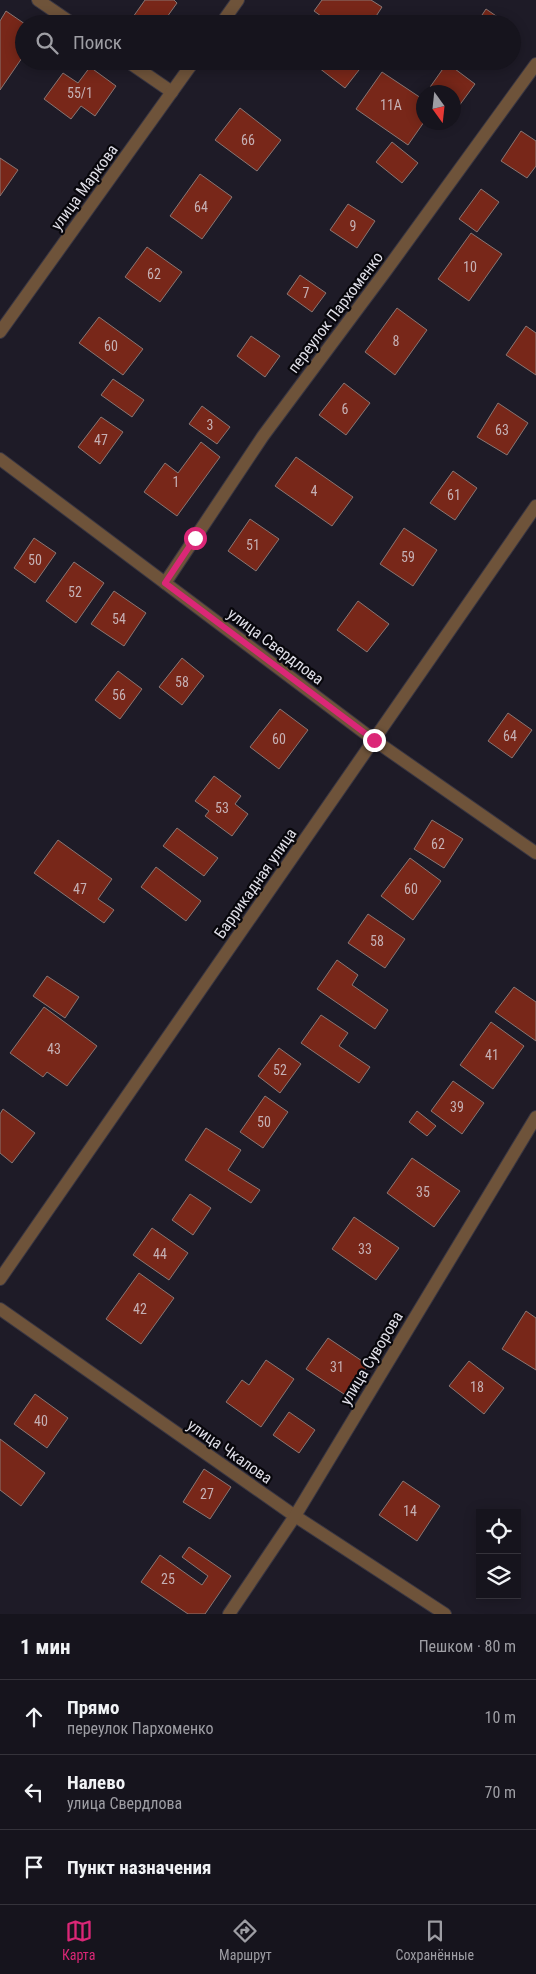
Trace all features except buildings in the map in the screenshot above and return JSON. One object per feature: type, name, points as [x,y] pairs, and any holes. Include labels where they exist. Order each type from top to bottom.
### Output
[{"type":"street","points":[[38,0],[59,15]]},
{"type":"street","points":[[227,15],[238,0]]},
{"type":"street","name":"переулок Пархоменко","points":[[165,583],[263,436],[536,64]]},
{"type":"street","points":[[140,70],[172,92]]},
{"type":"street","name":"улица Маркова","points":[[0,332],[188,70]]},
{"type":"street","name":"улица Свердлова","points":[[0,459],[374,740],[536,853]]},
{"type":"street","name":"Баррикадная улица","points":[[0,1279],[536,506]]},
{"type":"street","name":"улица Суворова","points":[[229,1614],[295,1516],[536,1117]]},
{"type":"street","name":"улица Чкалова","points":[[0,1309],[295,1516],[446,1614]]},
{"type":"route","points":[[195,538],[165,583],[374,740]]}]
